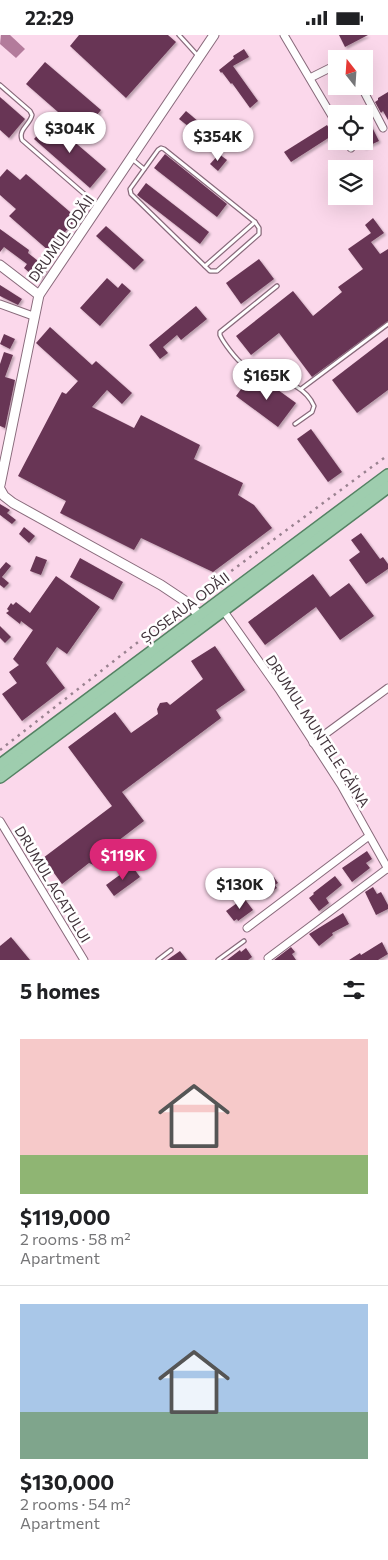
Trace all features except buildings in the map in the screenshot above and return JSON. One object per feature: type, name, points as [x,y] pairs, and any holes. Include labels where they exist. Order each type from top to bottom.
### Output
[{"type":"main road","name":"ȘOSEAUA ODĂII","points":[[0,765],[388,475]]},
{"type":"main road","name":"ȘOSEAUA ODĂII","points":[[0,777],[388,487]]},
{"type":"street","name":"DRUMUL ODĂII","points":[[0,485],[33,316],[39,295],[214,35]]},
{"type":"street","points":[[284,35],[328,109]]},
{"type":"street","points":[[310,79],[328,69]]},
{"type":"street","points":[[366,95],[383,128]]},
{"type":"street","points":[[0,265],[39,295]]},
{"type":"street","points":[[0,304],[33,316]]},
{"type":"street","points":[[0,489],[4,496],[14,503],[161,585],[188,603],[199,615]]},
{"type":"street","name":"DRUMUL MUNTELE GĂINA","points":[[223,610],[280,691],[341,785],[388,869]]},
{"type":"street","points":[[314,743],[388,687]]},
{"type":"street","name":"DRUMUL AGATULUI","points":[[0,821],[84,960]]},
{"type":"street","points":[[246,928],[369,836]]},
{"type":"street","points":[[268,958],[388,869]]},
{"type":"lane","points":[[179,35],[198,57]]},
{"type":"lane","points":[[0,85],[30,111],[32,115],[32,119],[20,135],[22,140],[100,207]]},
{"type":"lane","points":[[161,148],[255,222],[260,228],[259,233],[217,271],[210,271],[131,194],[130,189],[161,148]]},
{"type":"lane","points":[[131,159],[144,169]]},
{"type":"lane","points":[[205,266],[255,222]]},
{"type":"lane","points":[[277,286],[220,332],[220,335],[243,365],[291,383],[301,389],[314,406],[312,412],[295,424]]},
{"type":"lane","points":[[301,389],[388,324]]},
{"type":"lane","points":[[218,960],[244,941]]},
{"type":"lane","points":[[158,960],[171,950]]},
{"type":"shaded area","points":[[1,35],[10,35],[25,49],[16,58],[0,44]]},
{"type":"railway","points":[[0,750],[188,603],[388,455]]}]
